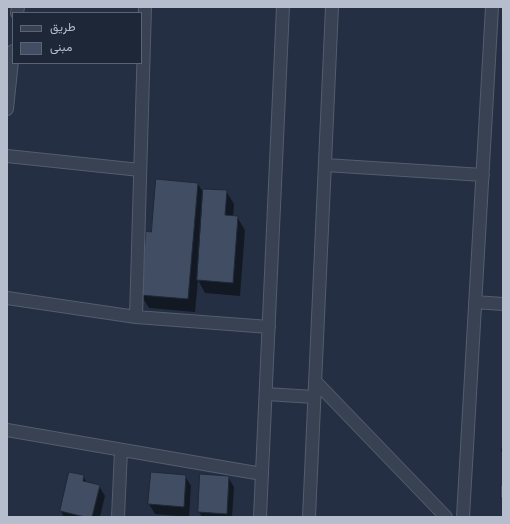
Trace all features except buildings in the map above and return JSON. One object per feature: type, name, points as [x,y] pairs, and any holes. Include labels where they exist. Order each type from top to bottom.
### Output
[{"type":"street","points":[[136,317],[145,7]]},
{"type":"street","points":[[260,517],[283,7]]},
{"type":"street","points":[[309,517],[332,7]]},
{"type":"street","points":[[463,517],[492,7]]},
{"type":"street","points":[[7,109],[12,61]]},
{"type":"street","points":[[7,156],[140,170]]},
{"type":"street","points":[[325,165],[483,175]]},
{"type":"street","points":[[7,298],[136,317],[269,327]]},
{"type":"street","points":[[475,302],[503,304]]},
{"type":"street","points":[[315,381],[446,517]]},
{"type":"street","points":[[266,394],[314,398]]},
{"type":"street","points":[[7,430],[262,474]]},
{"type":"street","points":[[118,517],[121,450]]}]
